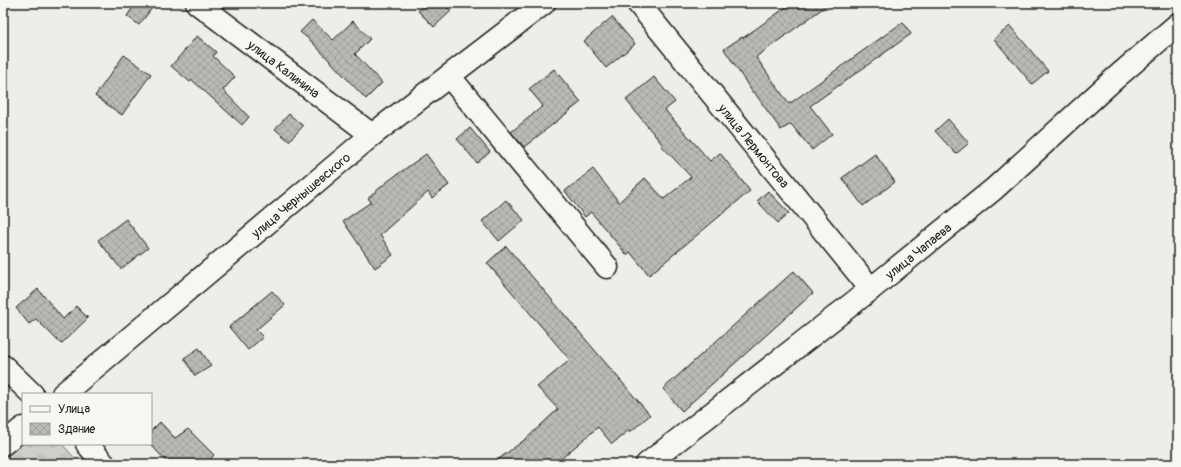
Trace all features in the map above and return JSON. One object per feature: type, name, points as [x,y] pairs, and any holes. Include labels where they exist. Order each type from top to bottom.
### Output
[{"type":"street","name":"улица Калинина","points":[[196,3],[372,135]]},
{"type":"street","name":"улица Чернышевского","points":[[65,393],[372,135],[544,3]]},
{"type":"street","name":"улица Лермонтова","points":[[638,3],[871,289]]},
{"type":"street","name":"улица Чапаева","points":[[647,464],[871,289],[994,189],[1112,81],[1178,24]]},
{"type":"street","points":[[449,76],[606,267]]},
{"type":"street","points":[[3,366],[31,393]]},
{"type":"street","points":[[3,444],[22,429]]},
{"type":"street","points":[[88,445],[104,464]]},
{"type":"green space","points":[[22,442],[22,445],[63,445],[80,464],[3,464],[3,458]]},
{"type":"building","points":[[136,3],[156,3],[139,25],[127,16]]},
{"type":"building","points":[[427,3],[443,3],[451,11],[434,27],[418,11]]},
{"type":"building","points":[[792,3],[830,3],[756,57],[789,104],[903,22],[911,34],[810,106],[832,134],[812,150],[791,124],[781,130],[754,92],[753,93],[724,49],[742,37],[743,38]]},
{"type":"building","points":[[612,17],[635,44],[606,68],[584,41]]},
{"type":"building","points":[[312,20],[333,40],[353,21],[370,39],[355,54],[382,83],[366,99],[311,41],[300,32]]},
{"type":"building","points":[[1010,26],[1048,71],[1032,84],[994,39]]},
{"type":"building","points":[[197,36],[216,52],[213,56],[235,77],[223,90],[249,117],[242,125],[192,80],[190,82],[171,66]]},
{"type":"building","points":[[124,55],[151,74],[122,115],[95,96]]},
{"type":"building","points":[[554,69],[581,102],[524,147],[511,132],[543,106],[529,89]]},
{"type":"building","points":[[654,77],[675,102],[665,110],[710,161],[720,153],[750,191],[649,275],[630,252],[627,255],[591,212],[585,217],[565,191],[593,169],[619,202],[645,178],[664,199],[691,177],[661,145],[662,144],[626,100]]},
{"type":"building","points":[[289,114],[303,126],[289,141],[275,129]]},
{"type":"building","points":[[948,119],[969,143],[956,154],[935,131]]},
{"type":"building","points":[[470,128],[490,152],[477,163],[457,139]]},
{"type":"building","points":[[426,154],[449,185],[432,198],[428,192],[380,235],[393,255],[375,268],[343,221],[371,202],[368,198],[388,181]]},
{"type":"building","points":[[875,154],[895,182],[863,206],[842,178]]},
{"type":"building","points":[[768,191],[789,213],[778,223],[757,201]]},
{"type":"building","points":[[506,200],[524,220],[499,241],[482,221]]},
{"type":"building","points":[[126,219],[148,248],[121,269],[98,240]]},
{"type":"building","points":[[506,246],[650,415],[630,432],[629,430],[612,444],[598,427],[555,464],[492,464],[527,438],[558,409],[537,387],[570,360],[487,263]]},
{"type":"building","points":[[794,271],[813,293],[682,411],[663,389]]},
{"type":"building","points":[[38,289],[63,319],[76,306],[88,318],[61,344],[36,319],[29,324],[16,308]]},
{"type":"building","points":[[272,291],[285,305],[256,330],[263,337],[248,350],[229,327]]},
{"type":"building","points":[[199,348],[211,366],[195,376],[184,358]]},
{"type":"building","points":[[160,422],[175,438],[188,429],[214,455],[206,464],[169,464],[151,445],[152,430]]}]
